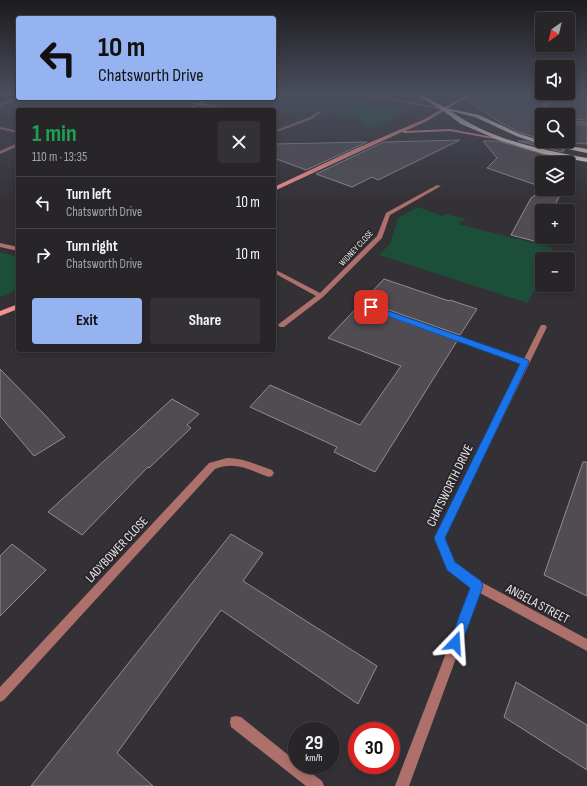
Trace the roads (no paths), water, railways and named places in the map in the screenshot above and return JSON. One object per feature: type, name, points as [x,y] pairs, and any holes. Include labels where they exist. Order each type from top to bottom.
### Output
[{"type":"highway","points":[[478,130],[502,140],[544,152],[587,160]]},
{"type":"highway","points":[[507,130],[536,141],[587,151]]},
{"type":"main road","points":[[276,188],[404,130]]},
{"type":"main road","points":[[399,132],[450,130],[502,140]]},
{"type":"main road","points":[[0,314],[16,307]]},
{"type":"street","points":[[0,153],[16,145]]},
{"type":"street","name":"WIDNEY CLOSE","points":[[282,325],[322,296],[380,237],[388,214],[439,186]]},
{"type":"street","points":[[0,245],[16,249]]},
{"type":"street","points":[[276,272],[322,296]]},
{"type":"street","points":[[371,307],[525,362]]},
{"type":"street","name":"CHATSWORTH DRIVE","points":[[477,586],[451,566],[439,538],[543,327]]},
{"type":"street","name":"LADYBOWER CLOSE","points":[[0,696],[212,466],[223,461],[239,462],[269,473]]},
{"type":"street","points":[[402,786],[477,586]]},
{"type":"street","name":"ANGELA STREET","points":[[477,586],[587,645]]},
{"type":"street","points":[[236,722],[317,786]]}]
